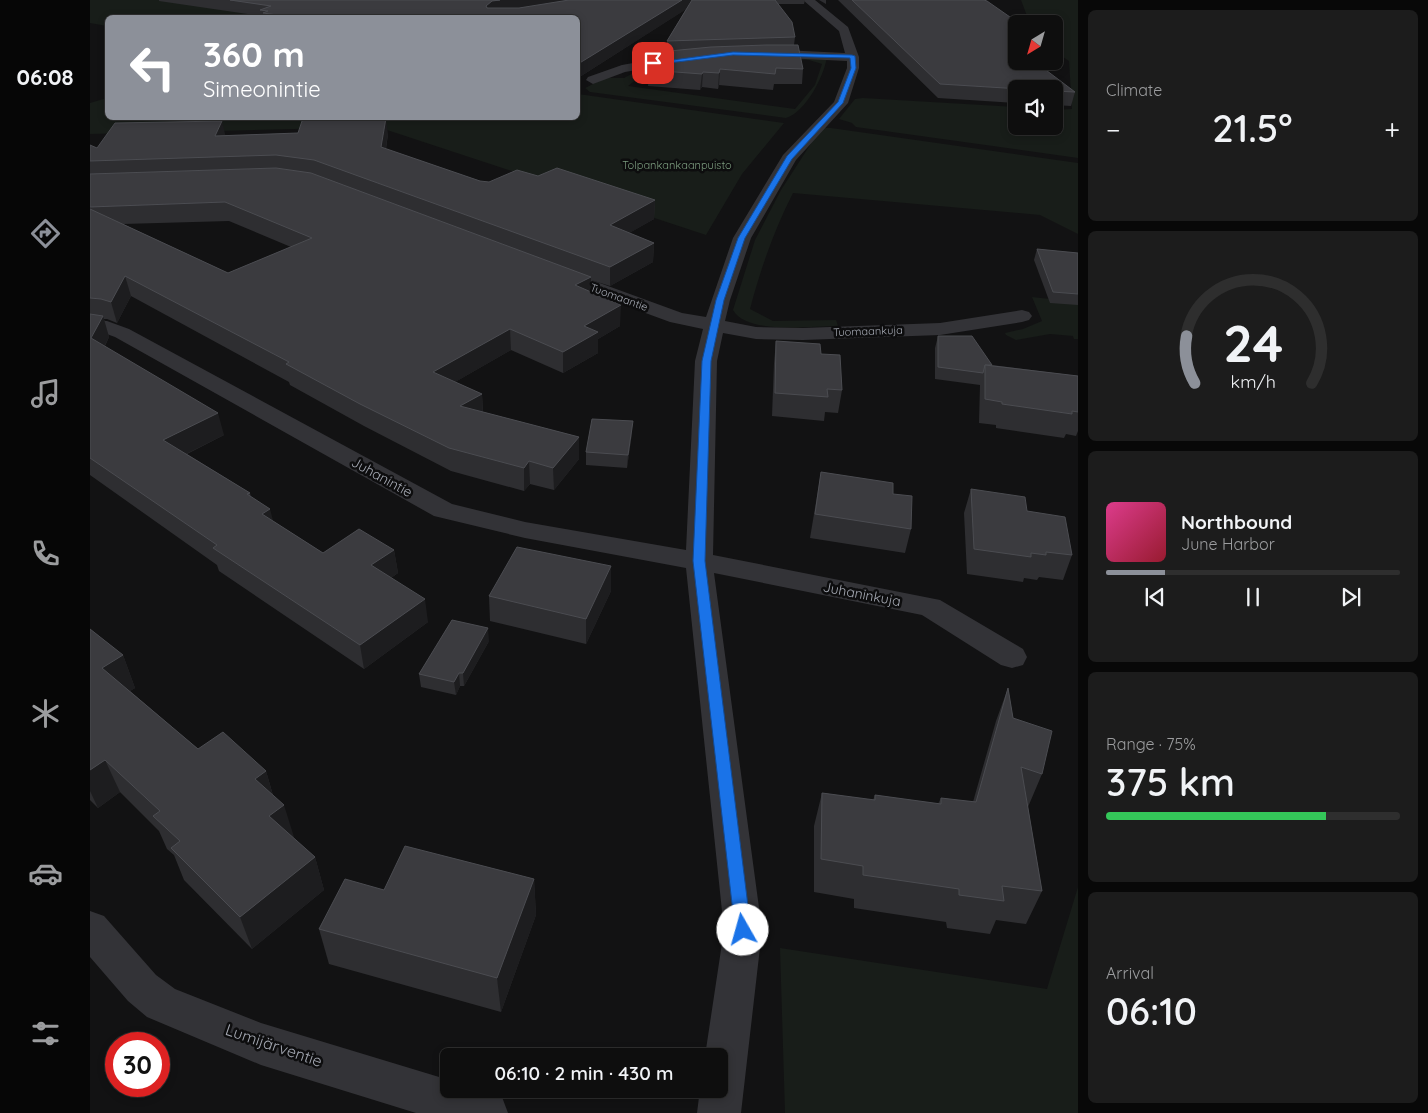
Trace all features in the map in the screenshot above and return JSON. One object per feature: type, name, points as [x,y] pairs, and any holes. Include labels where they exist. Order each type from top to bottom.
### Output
[{"type":"street","points":[[719,1113],[743,930],[699,561],[706,361],[720,300],[742,238],[789,158],[840,103],[853,68],[852,56],[844,30],[808,0]]},
{"type":"street","points":[[752,53],[852,56]]},
{"type":"street","points":[[593,80],[622,69],[698,56]]},
{"type":"street","name":"Tuomaantie","points":[[537,267],[639,306],[677,318],[714,325]]},
{"type":"street","name":"Tuomaankuja","points":[[714,325],[756,333],[803,334],[940,329],[1022,316]]},
{"type":"street","name":"Juhanintie","points":[[90,326],[106,327],[122,332],[443,510],[525,530],[699,561]]},
{"type":"street","name":"Juhaninkuja","points":[[699,561],[930,607],[1012,657]]},
{"type":"street","name":"Lumijärventie","points":[[90,928],[142,988],[161,1003],[261,1044],[486,1113]]},
{"type":"green space","points":[[90,0],[171,0],[259,9],[243,15],[105,15],[105,26],[90,23]]},
{"type":"green space","points":[[1021,0],[1078,0],[1078,158],[856,127],[852,123],[839,119],[855,99],[863,98],[1008,107],[1008,135],[1063,135],[1063,110],[1072,109],[1069,61],[1063,57],[1063,15],[1027,15]]},
{"type":"green space","points":[[827,57],[818,83],[807,101],[800,109],[786,118],[590,92],[585,88],[605,78],[624,78],[643,68],[652,67],[628,86],[795,109],[815,85],[822,64],[809,60],[762,58]]},
{"type":"green space","name":"Tolpankankaanpuisto","points":[[580,94],[784,123],[742,174],[706,235],[378,127],[90,134],[90,103],[105,99],[105,120],[580,120]]},
{"type":"green space","points":[[821,128],[1078,163],[1078,234],[1040,215],[793,193],[768,250],[750,309],[773,321],[836,320],[838,326],[797,328],[752,323],[740,318],[733,310],[755,240],[781,190]]},
{"type":"green space","points":[[1032,297],[1078,302],[1078,339],[1074,339],[1073,336],[1050,334],[1016,340],[1006,335],[1005,333],[1023,329],[1042,321]]},
{"type":"green space","points":[[1078,887],[1078,1113],[785,1113],[780,948],[1047,989]]},
{"type":"building","points":[[230,0],[500,0],[492,1],[486,6],[487,8],[519,8],[569,0],[682,0],[580,63],[580,15],[277,15],[263,13],[268,11],[260,10],[271,6]]},
{"type":"building","points":[[692,0],[775,0],[792,22],[795,37],[667,41]]},
{"type":"building","points":[[852,0],[987,1],[1008,16],[1008,70],[1046,70],[1059,80],[1008,80],[1008,88],[940,84]]},
{"type":"building","points":[[798,45],[803,69],[776,68],[775,74],[720,69],[719,73],[703,72],[702,74],[649,70],[659,52],[711,47]]},
{"type":"building","points":[[1063,83],[1075,92],[1063,91]]},
{"type":"building","points":[[386,120],[381,147],[480,181],[489,182],[517,170],[538,176],[557,168],[655,200],[610,225],[654,243],[610,267],[314,160],[276,155],[90,161],[90,145],[97,148],[115,123],[222,121],[215,136],[298,133],[302,121]]},
{"type":"building","points":[[276,168],[311,173],[591,277],[575,285],[621,305],[584,326],[598,332],[563,352],[510,329],[433,372],[482,394],[460,406],[579,437],[553,468],[529,461],[524,468],[449,448],[360,404],[286,364],[289,362],[125,276],[111,302],[90,298],[90,209],[228,273],[312,238],[225,202],[90,207],[90,174]]},
{"type":"building","points":[[1037,249],[1078,253],[1078,294],[1053,292]]},
{"type":"building","points":[[90,314],[103,316],[91,338],[218,413],[163,440],[250,493],[247,494],[270,509],[262,514],[323,553],[359,529],[394,550],[371,565],[425,599],[360,645],[213,548],[217,545],[90,458]]},
{"type":"building","points":[[938,336],[972,336],[992,365],[985,365],[983,373],[938,367]]},
{"type":"building","points":[[776,341],[820,344],[821,354],[840,355],[842,390],[827,389],[828,397],[775,393]]},
{"type":"building","points":[[985,365],[1078,376],[1078,412],[1072,411],[1072,414],[1002,404],[1002,402],[985,399]]},
{"type":"building","points":[[592,419],[633,421],[628,455],[586,452]]},
{"type":"building","points":[[821,472],[893,483],[893,494],[912,496],[911,529],[815,514]]},
{"type":"building","points":[[971,489],[1025,497],[1027,511],[1065,517],[1072,555],[1046,552],[1046,555],[1031,553],[1031,557],[974,549]]},
{"type":"building","points":[[517,547],[611,566],[586,619],[489,596]]},
{"type":"building","points":[[452,620],[488,628],[463,673],[459,673],[454,682],[419,674]]},
{"type":"building","points":[[90,629],[123,655],[102,668],[198,749],[223,732],[266,771],[255,779],[284,805],[269,816],[315,857],[240,917],[171,848],[180,841],[153,816],[160,811],[105,760],[90,770]]},
{"type":"building","points":[[1008,688],[1013,718],[1052,731],[1042,774],[1021,767],[1042,891],[1002,886],[1004,901],[959,895],[959,889],[863,875],[863,866],[821,859],[822,793],[875,800],[875,795],[941,804],[941,798],[976,802]]},
{"type":"building","points":[[405,846],[534,879],[497,978],[319,929],[345,879],[384,890]]},
{"type":"route","points":[[653,63],[733,53],[852,56],[853,68],[840,103],[789,158],[742,238],[720,300],[706,361],[699,561],[743,930]]}]
